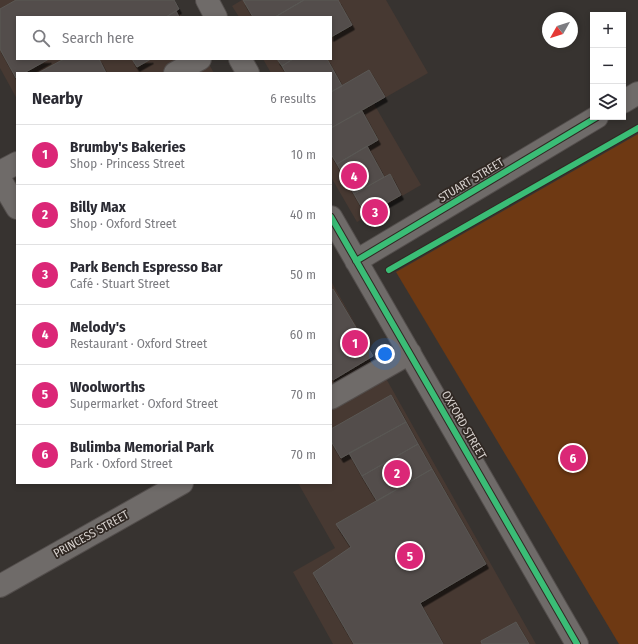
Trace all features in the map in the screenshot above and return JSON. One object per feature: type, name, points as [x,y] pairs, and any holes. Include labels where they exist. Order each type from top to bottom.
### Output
[{"type":"street","points":[[207,0],[215,16]]},
{"type":"street","points":[[177,72],[198,60]]},
{"type":"street","points":[[241,60],[247,72]]},
{"type":"street","points":[[626,100],[638,93]]},
{"type":"street","name":"STUART STREET","points":[[356,261],[592,120]]},
{"type":"street","points":[[0,172],[16,164]]},
{"type":"street","points":[[0,179],[16,206]]},
{"type":"street","name":"OXFORD STREET","points":[[332,219],[577,644]]},
{"type":"street","points":[[332,397],[410,353]]},
{"type":"street","name":"PRINCESS STREET","points":[[0,586],[180,484]]},
{"type":"shaded area","points":[[0,0],[173,0],[181,16],[16,16],[16,60],[207,60],[213,72],[16,72],[16,97],[0,68]]},
{"type":"shaded area","points":[[242,0],[386,0],[428,73],[374,104],[421,185],[357,222],[332,179],[332,72],[270,72],[264,60],[332,60],[332,16],[238,16],[232,6]]},
{"type":"shaded area","points":[[638,134],[638,644],[619,644],[396,272]]},
{"type":"shaded area","points":[[332,283],[536,644],[333,644],[293,572],[335,548],[299,484],[332,484]]},
{"type":"building","points":[[16,0],[174,0],[179,9],[168,16],[16,16],[16,60],[47,60],[26,72],[16,72],[16,78],[0,49],[0,9]]},
{"type":"building","points":[[243,0],[304,0],[277,16],[252,16]]},
{"type":"building","points":[[304,0],[338,0],[352,25],[332,36],[332,16],[277,16]]},
{"type":"building","points":[[176,11],[178,16],[168,16]]},
{"type":"building","points":[[62,60],[100,60],[106,72],[40,72]]},
{"type":"building","points":[[133,60],[149,60],[137,67]]},
{"type":"building","points":[[278,60],[291,60],[282,66]]},
{"type":"building","points":[[291,60],[328,60],[342,86],[332,91],[332,72],[285,72],[282,66]]},
{"type":"building","points":[[369,70],[385,97],[332,127],[332,91]]},
{"type":"building","points":[[362,111],[378,140],[337,164],[332,156],[332,127]]},
{"type":"building","points":[[367,146],[384,177],[354,194],[337,164]]},
{"type":"building","points":[[390,174],[401,195],[366,215],[354,194]]},
{"type":"building","points":[[332,290],[373,356],[333,380],[332,378]]},
{"type":"building","points":[[391,395],[406,422],[341,458],[332,443],[332,428]]},
{"type":"building","points":[[406,422],[418,444],[362,476],[349,453]]},
{"type":"building","points":[[418,444],[432,469],[377,501],[362,476]]},
{"type":"building","points":[[432,469],[486,564],[420,603],[443,644],[354,644],[313,573],[351,547],[336,524]]},
{"type":"building","points":[[516,622],[529,644],[482,644],[481,641]]},
{"type":"cycle path","points":[[356,261],[592,120]]},
{"type":"cycle path","points":[[389,270],[638,128]]},
{"type":"cycle path","points":[[332,219],[577,644]]},
{"type":"place","name":"Melody's","points":[[354,176]]},
{"type":"place","name":"Park Bench Espresso Bar","points":[[375,212]]},
{"type":"place","name":"Brumby's Bakeries","points":[[355,343]]},
{"type":"place","name":"Bulimba Memorial Park","points":[[573,458]]},
{"type":"place","name":"Billy Max","points":[[397,473]]},
{"type":"place","name":"Woolworths","points":[[410,556]]}]
